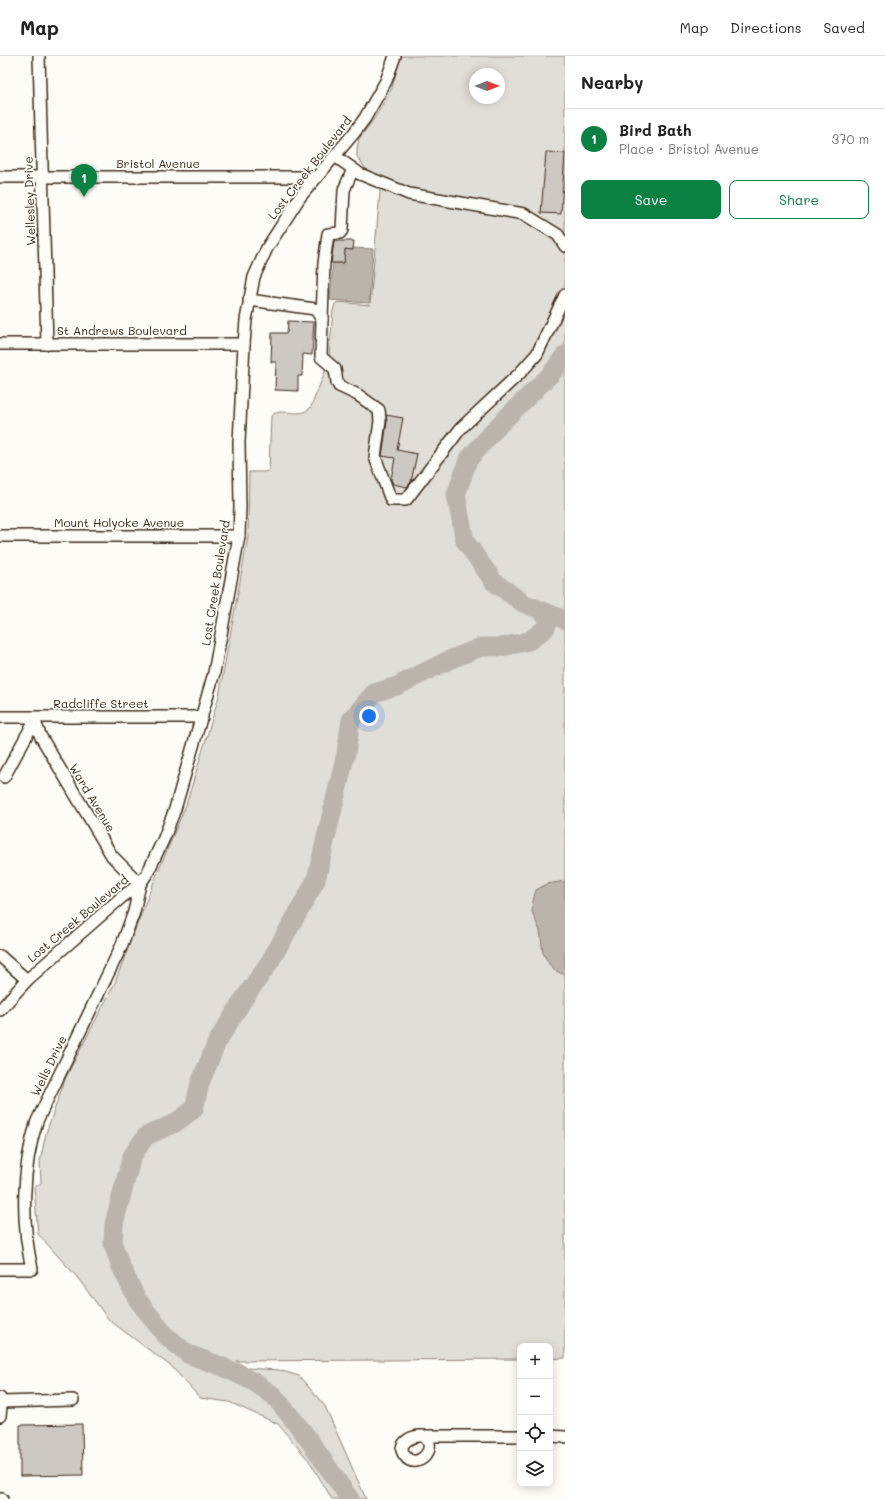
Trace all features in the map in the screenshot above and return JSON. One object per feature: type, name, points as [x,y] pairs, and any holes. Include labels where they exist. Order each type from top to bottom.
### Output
[{"type":"street","name":"Wellesley Drive","points":[[39,56],[47,344]]},
{"type":"street","name":"Lost Creek Boulevard","points":[[0,1010],[27,980],[122,897],[140,884],[155,858],[172,816],[214,673],[239,536],[239,442],[244,344],[249,300],[254,277],[267,248],[300,197],[354,133],[372,107],[386,81],[395,56]]},
{"type":"street","points":[[335,156],[360,174],[409,194],[524,214],[558,235],[565,246]]},
{"type":"street","points":[[353,169],[344,190],[342,230],[340,233],[328,234],[324,263],[321,357],[335,369],[336,382],[339,386],[358,395],[379,410],[380,421],[375,457],[391,500],[406,500],[461,428],[520,373],[537,354],[565,295]]},
{"type":"street","name":"Bristol Avenue","points":[[0,177],[317,178]]},
{"type":"street","points":[[249,300],[315,309],[322,319]]},
{"type":"street","name":"St Andrews Boulevard","points":[[0,344],[244,344]]},
{"type":"street","name":"Mount Holyoke Avenue","points":[[0,536],[239,536]]},
{"type":"street","name":"Radcliffe Street","points":[[0,717],[34,719],[202,717]]},
{"type":"street","points":[[4,777],[34,719]]},
{"type":"street","name":"Ward Avenue","points":[[34,719],[41,737],[112,856],[140,884]]},
{"type":"street","name":"Wells Drive","points":[[0,1268],[32,1269],[25,1225],[25,1199],[29,1156],[37,1121],[121,947],[134,912],[140,884]]},
{"type":"street","points":[[0,956],[27,980]]},
{"type":"street","points":[[0,1416],[0,1400],[73,1400]]},
{"type":"street","points":[[424,1436],[517,1436]]},
{"type":"street","points":[[553,1436],[565,1437]]},
{"type":"shaded area","points":[[401,56],[565,56],[565,1358],[553,1359],[553,1343],[517,1343],[517,1359],[236,1361],[247,1368],[279,1370],[299,1376],[325,1406],[366,1499],[332,1499],[310,1462],[278,1424],[229,1402],[200,1398],[172,1367],[109,1320],[77,1277],[38,1234],[34,1187],[41,1183],[40,1162],[46,1133],[66,1077],[114,985],[150,891],[186,805],[219,696],[248,537],[249,472],[265,472],[269,470],[271,416],[280,412],[296,413],[307,411],[311,407],[326,369],[329,357],[333,310],[335,304],[338,302],[370,305],[380,192],[378,185],[357,157],[357,148],[359,139],[376,116],[392,88]]},
{"type":"shaded area","points":[[353,248],[373,249],[369,303],[330,300],[333,263],[344,263],[345,249],[353,250]]},
{"type":"shaded area","points":[[565,881],[565,975],[556,971],[549,964],[543,953],[540,931],[532,912],[536,890],[547,884]]},
{"type":"building","points":[[546,152],[565,153],[561,214],[541,213]]},
{"type":"building","points":[[334,241],[354,241],[353,250],[345,249],[344,263],[331,263]]},
{"type":"building","points":[[288,321],[314,322],[312,355],[303,354],[302,376],[298,376],[298,391],[275,390],[276,362],[271,362],[272,333],[287,333]]},
{"type":"building","points":[[386,415],[403,418],[397,450],[417,454],[411,482],[407,487],[393,484],[391,479],[395,458],[382,456],[387,422]]},
{"type":"building","points":[[82,1424],[83,1475],[20,1476],[20,1425]]},
{"type":"waterway","points":[[565,355],[551,374],[498,426],[468,460],[456,495],[465,541],[494,582],[523,603],[565,620]]},
{"type":"waterway","points":[[350,1499],[304,1433],[274,1396],[254,1382],[223,1367],[188,1354],[165,1335],[137,1299],[121,1267],[113,1244],[114,1224],[132,1156],[146,1136],[175,1123],[194,1109],[200,1083],[217,1042],[243,1000],[269,963],[316,880],[346,753],[351,720],[374,693],[397,686],[449,660],[481,647],[502,647],[529,641],[546,628],[548,619],[541,611]]},
{"type":"place","name":"Bird Bath","points":[[84,197]]}]
